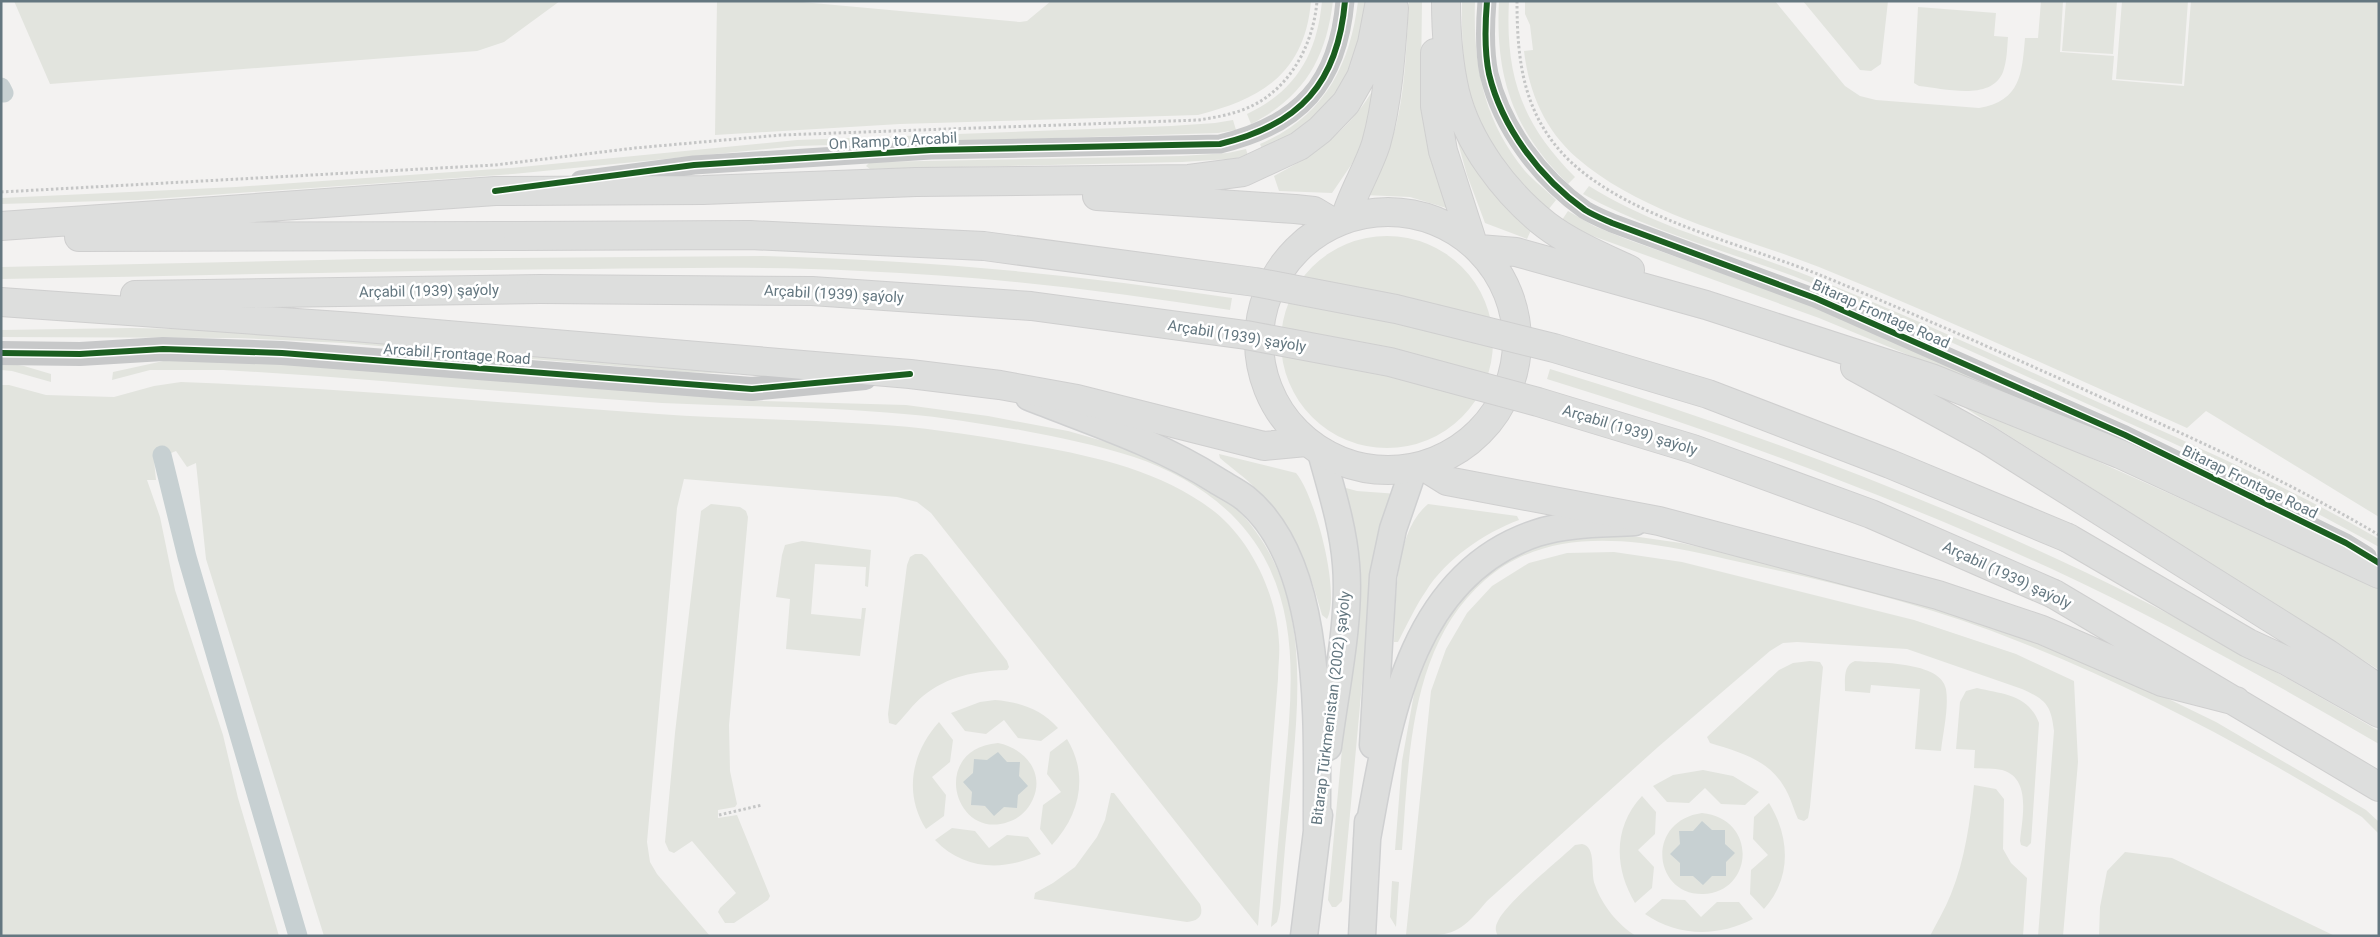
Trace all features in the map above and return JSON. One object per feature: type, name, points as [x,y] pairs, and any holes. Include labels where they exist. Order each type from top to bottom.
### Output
[{"type":"main road","points":[[1,226],[495,191],[703,190],[916,182],[1189,179],[1243,172],[1299,146],[1320,130],[1346,103],[1361,77],[1372,43],[1380,1]]},
{"type":"main road","points":[[1340,221],[1375,145],[1385,98],[1394,1]]},
{"type":"main road","points":[[1440,1],[1435,49],[1435,106],[1444,151],[1476,245],[1506,285],[1518,328],[1514,373],[1496,414],[1464,446],[1418,467],[1390,470],[1366,468],[1343,462],[1314,447],[1280,414],[1264,380],[1258,343],[1262,306],[1278,272],[1302,243],[1340,221],[1378,212],[1412,213],[1444,224],[1476,245],[1516,252],[1706,305],[1931,378],[2120,454],[2379,574]]},
{"type":"main road","points":[[1446,1],[1447,52],[1455,93],[1467,126],[1482,152],[1515,196],[1546,225],[1594,253],[1706,305]]},
{"type":"main road","points":[[916,182],[1295,209],[1314,211],[1340,221]]},
{"type":"main road","points":[[1,237],[750,235],[984,246],[1255,282],[1396,308],[1554,348],[1708,394],[1890,464],[2068,538],[2248,643],[2287,661],[2379,713]]},
{"type":"main road","name":"Arçabil (1939) şaýoly","points":[[1,297],[540,289],[812,291],[1031,306],[1246,335],[1390,362],[1538,402],[1693,450],[1871,514],[2054,594],[2379,787]]},
{"type":"main road","points":[[1,302],[354,327],[910,374],[1000,385],[1077,399],[1264,446],[1314,447]]},
{"type":"main road","points":[[1788,331],[1986,438],[2328,654],[2379,689]]},
{"type":"main road","points":[[1000,385],[1165,450],[1245,498],[1267,521],[1284,549],[1300,592],[1311,648],[1316,733],[1317,833]]},
{"type":"main road","name":"Bitarap Türkmenistan (2002) şaýoly","points":[[1304,936],[1346,612],[1346,565],[1340,524],[1314,447]]},
{"type":"main road","points":[[1418,467],[1447,481],[1659,521],[1938,595],[2042,630],[2162,682],[2236,701]]},
{"type":"main road","points":[[1362,936],[1383,576],[1393,530],[1418,467]]},
{"type":"main road","points":[[1367,839],[1386,738],[1406,670],[1430,621],[1454,586],[1493,552],[1538,532],[1581,525],[1659,521]]},
{"type":"street","name":"On Ramp to Arcabil","points":[[495,191],[694,165],[931,150],[1220,144],[1248,138],[1289,117],[1315,90],[1332,64],[1340,38],[1345,1]]},
{"type":"street","name":"Bitarap Frontage Road","points":[[1487,1],[1485,46],[1489,74],[1504,116],[1533,161],[1568,197],[1586,211],[1612,223],[1815,298],[2116,431],[2346,543],[2379,563]]},
{"type":"street","name":"Arcabil Frontage Road","points":[[1,353],[80,354],[163,349],[282,353],[752,388],[910,374]]},
{"type":"path","points":[[1,192],[495,165],[635,148],[781,135],[1199,120],[1238,112],[1267,96],[1283,84],[1293,71],[1310,36],[1317,1]]},
{"type":"path","points":[[1517,1],[1517,38],[1520,65],[1528,99],[1539,122],[1556,145],[1587,176],[1654,214],[1817,274],[1932,321],[2200,441],[2348,516],[2379,535]]},
{"type":"path","points":[[719,815],[762,805]]},
{"type":"shaded area","points":[[14,1],[560,1],[504,42],[477,51],[50,84]]},
{"type":"shaded area","points":[[717,1],[791,1],[1020,22],[1027,21],[1051,1],[1311,1],[1307,26],[1300,47],[1276,79],[1242,101],[1198,115],[900,124],[715,135]]},
{"type":"shaded area","points":[[1322,1],[1333,1],[1330,22],[1325,41],[1309,74],[1285,102],[1251,124],[1247,114],[1279,94],[1301,69],[1315,38]]},
{"type":"shaded area","points":[[1358,1],[1369,1],[1364,40],[1340,91],[1313,121],[1263,152],[1260,144],[1282,133],[1301,120],[1330,87],[1348,47]]},
{"type":"shaded area","points":[[1409,1],[1422,1],[1421,78],[1426,117],[1453,210],[1410,197],[1364,195],[1386,154],[1397,123],[1405,71]]},
{"type":"shaded area","points":[[1462,1],[1475,1],[1476,47],[1479,69],[1490,112],[1499,132],[1525,171],[1556,200],[1548,210],[1514,178],[1498,158],[1477,116],[1470,95],[1463,50]]},
{"type":"shaded area","points":[[1499,1],[1509,1],[1510,53],[1514,76],[1521,97],[1530,118],[1542,138],[1575,177],[1568,184],[1533,143],[1511,101],[1500,54]]},
{"type":"shaded area","points":[[1525,1],[1775,1],[1845,86],[1860,96],[1876,100],[1979,108],[2003,99],[2017,84],[2025,38],[2038,38],[2041,1],[2063,1],[2060,52],[2114,56],[2112,80],[2184,86],[2191,1],[2379,1],[2379,517],[2206,411],[2187,428],[1865,286],[1662,209],[1632,195],[1603,178],[1566,147],[1547,123],[1540,110],[1526,67],[1524,51],[1533,50],[1530,25],[1525,14]]},
{"type":"shaded area","points":[[1803,1],[1888,1],[1881,64],[1871,71],[1860,70]]},
{"type":"shaded area","points":[[2066,1],[2117,1],[2113,54],[2062,51]]},
{"type":"shaded area","points":[[2122,1],[2188,1],[2182,84],[2116,79]]},
{"type":"shaded area","points":[[1918,7],[1996,13],[1994,36],[2008,37],[2007,55],[2003,72],[1997,81],[1988,87],[1966,91],[1919,86],[1914,83]]},
{"type":"shaded area","points":[[1371,93],[1374,93],[1360,152],[1332,193],[1279,191],[1274,176],[1303,160],[1340,131],[1362,107]]},
{"type":"shaded area","points":[[1233,120],[1236,130],[1218,133],[798,146],[513,174],[138,200],[1,204],[1,198],[236,187],[511,168],[797,140],[1171,126]]},
{"type":"shaded area","points":[[1461,136],[1532,228],[1527,239],[1485,223],[1467,175],[1457,139]]},
{"type":"shaded area","points":[[1246,149],[1248,156],[1182,162],[870,169],[866,166],[870,162],[1181,156],[1228,153]]},
{"type":"shaded area","points":[[1589,186],[1644,215],[1672,227],[1790,269],[1892,310],[2177,438],[2313,503],[2379,539],[2379,547],[2342,526],[2150,432],[1943,338],[1783,272],[1638,221],[1583,194]]},
{"type":"shaded area","points":[[1568,211],[1594,226],[1626,239],[1822,309],[2205,478],[1819,318],[1590,235],[1562,220]]},
{"type":"shaded area","points":[[1377,236],[1397,236],[1418,240],[1437,248],[1462,267],[1475,283],[1485,301],[1491,321],[1493,342],[1491,363],[1485,383],[1475,401],[1462,417],[1437,436],[1418,444],[1397,448],[1377,448],[1356,444],[1337,436],[1320,424],[1305,409],[1293,392],[1285,373],[1281,352],[1281,332],[1285,311],[1293,292],[1305,275],[1320,260],[1337,248],[1356,240]]},
{"type":"shaded area","points":[[763,256],[881,261],[1057,275],[1232,298],[1230,310],[1092,291],[1000,281],[907,273],[827,269],[691,268],[442,271],[1,279],[1,267],[365,259]]},
{"type":"shaded area","points":[[131,328],[238,330],[741,371],[738,374],[686,372],[343,343],[238,338],[1,337],[1,330]]},
{"type":"shaded area","points":[[168,360],[286,364],[763,401],[906,405],[988,416],[1068,431],[1138,451],[1228,500],[1257,533],[1277,568],[1289,606],[1296,645],[1296,726],[1281,903],[1277,922],[1271,927],[1290,699],[1291,671],[1285,617],[1268,565],[1244,528],[1212,498],[1175,474],[1134,457],[1034,433],[948,419],[874,411],[662,403],[223,370],[150,370],[112,380],[113,372]]},
{"type":"shaded area","points":[[1,362],[51,374],[51,382],[12,371],[1,370]]},
{"type":"shaded area","points":[[1550,369],[1679,410],[1807,455],[1933,505],[2057,559],[2180,620],[2340,708],[2379,731],[2379,744],[2217,653],[2052,569],[1928,516],[1803,466],[1611,399],[1547,379]]},
{"type":"shaded area","points":[[181,382],[360,392],[685,416],[843,422],[911,427],[953,432],[1083,455],[1130,468],[1174,486],[1215,512],[1240,538],[1260,570],[1273,606],[1277,624],[1279,647],[1278,679],[1258,926],[931,513],[917,502],[897,497],[684,479],[677,508],[647,842],[650,862],[657,874],[710,936],[324,936],[206,559],[196,463],[187,467],[176,451],[154,460],[156,480],[147,480],[160,517],[175,590],[223,735],[238,798],[279,936],[1,936],[1,385],[9,385],[46,395],[114,397],[154,386]]},
{"type":"shaded area","points":[[1959,404],[1997,416],[2379,588],[2379,670]]},
{"type":"shaded area","points":[[1219,454],[1296,473],[1311,501],[1324,544],[1331,588],[1327,619],[1322,615],[1298,546],[1280,516],[1247,480],[1220,458]]},
{"type":"shaded area","points":[[1335,485],[1357,491],[1398,494],[1373,564],[1342,901],[1336,907],[1332,907],[1328,900],[1356,598]]},
{"type":"shaded area","points":[[711,504],[740,507],[746,511],[748,517],[729,725],[730,771],[737,804],[735,807],[718,810],[718,818],[737,815],[770,896],[768,900],[734,923],[725,923],[718,912],[736,893],[692,841],[674,853],[669,851],[665,842],[675,733],[701,511]]},
{"type":"shaded area","points":[[1428,504],[1517,516],[1519,520],[1479,540],[1444,568],[1422,597],[1398,642],[1394,642],[1397,587],[1403,549],[1409,531],[1417,516]]},
{"type":"shaded area","points":[[1618,534],[1681,543],[1825,574],[2021,633],[2113,672],[2216,722],[2366,810],[2379,822],[2379,834],[2362,817],[2279,768],[2195,722],[2065,660],[1988,629],[1888,598],[1821,581],[1685,550],[1615,541],[1580,542],[1546,548],[1515,560],[1485,580],[1460,607],[1441,637],[1427,670],[1411,742],[1402,850],[1395,850],[1402,761],[1415,688],[1427,649],[1459,598],[1516,552],[1561,537]]},
{"type":"shaded area","points":[[802,541],[871,550],[868,587],[865,586],[866,567],[815,564],[811,614],[861,619],[862,608],[866,608],[860,656],[786,649],[790,599],[776,597],[782,555],[785,545]]},
{"type":"shaded area","points":[[1614,552],[1682,562],[1914,620],[2016,654],[2074,681],[2078,762],[2063,936],[2038,936],[2054,731],[2051,715],[2046,704],[2022,689],[1907,649],[1797,642],[1783,643],[1770,651],[1658,747],[1487,901],[1461,927],[1453,932],[1444,934],[1406,935],[1431,691],[1446,649],[1467,613],[1492,586],[1529,563],[1567,553]]},
{"type":"shaded area","points":[[915,554],[922,554],[927,558],[1007,661],[1009,667],[1007,670],[973,673],[962,676],[932,689],[919,699],[896,725],[889,723],[888,714],[907,565],[910,557]]},
{"type":"shaded area","points":[[1855,661],[1892,663],[1921,668],[1933,673],[1942,680],[1946,689],[1947,704],[1941,751],[1915,749],[1920,689],[1871,685],[1870,693],[1845,691],[1845,678],[1848,666]]},
{"type":"shaded area","points":[[1820,662],[1823,667],[1810,807],[1808,818],[1804,821],[1798,819],[1788,794],[1774,773],[1755,759],[1710,743],[1707,737],[1779,670],[1793,663]]},
{"type":"shaded area","points":[[1977,688],[2005,694],[2022,701],[2035,714],[2039,723],[2031,843],[2027,847],[2021,845],[2020,841],[2023,800],[2018,781],[2011,774],[2002,770],[1974,768],[1975,750],[1956,749],[1960,702],[1966,691]]},
{"type":"shaded area","points":[[995,700],[1021,705],[1037,711],[1058,728],[1041,741],[1018,738],[1004,720],[986,734],[965,731],[951,713],[980,702]]},
{"type":"shaded area","points":[[939,722],[953,740],[950,762],[932,777],[946,795],[944,816],[926,829],[915,801],[914,773],[922,746]]},
{"type":"shaded area","points":[[1067,739],[1078,767],[1078,794],[1075,808],[1069,821],[1052,845],[1040,829],[1043,805],[1061,792],[1047,774],[1050,752]]},
{"type":"shaded area","points":[[998,743],[1016,750],[1030,763],[1034,771],[1036,789],[1029,807],[1016,818],[1008,822],[989,824],[974,819],[963,807],[957,792],[957,776],[963,761],[976,749]],"holes":[[[973,773],[985,806],[972,805]]]},
{"type":"shaded area","points":[[998,752],[1007,762],[1020,762],[1019,776],[1028,786],[1018,795],[1017,808],[1004,807],[994,816],[985,806],[971,805],[972,792],[963,782],[973,773],[974,759],[987,760]]},
{"type":"shaded area","points":[[1703,770],[1733,776],[1759,792],[1745,805],[1721,804],[1705,788],[1689,803],[1667,802],[1653,786],[1673,775]]},
{"type":"shaded area","points":[[1974,785],[1996,789],[2004,799],[2003,849],[2011,863],[2027,878],[2023,936],[1930,936],[1949,900],[1956,881],[1969,827]]},
{"type":"shaded area","points":[[1111,793],[1114,793],[1200,904],[1200,917],[1187,922],[1034,899],[1035,893],[1075,867],[1097,837],[1105,820]]},
{"type":"shaded area","points":[[1642,796],[1656,812],[1655,834],[1638,850],[1654,867],[1652,888],[1635,903],[1623,876],[1620,848],[1626,821]]},
{"type":"shaded area","points":[[1769,803],[1781,830],[1785,857],[1780,884],[1764,909],[1750,894],[1751,870],[1768,855],[1753,839],[1754,817]]},
{"type":"shaded area","points":[[1702,813],[1720,818],[1733,828],[1741,841],[1743,855],[1740,870],[1732,882],[1720,890],[1703,894],[1686,891],[1674,883],[1666,871],[1662,857],[1664,842],[1671,829],[1684,819]]},
{"type":"shaded area","points":[[1702,821],[1712,830],[1725,830],[1725,844],[1735,853],[1726,862],[1726,876],[1712,876],[1703,885],[1693,876],[1680,876],[1680,863],[1670,854],[1680,844],[1679,831],[1693,831]]},
{"type":"shaded area","points":[[952,828],[975,831],[989,848],[1007,835],[1028,837],[1041,854],[1027,860],[999,865],[972,863],[946,850],[935,840]]},
{"type":"shaded area","points":[[1582,844],[1590,850],[1595,885],[1606,907],[1617,920],[1636,936],[1498,936],[1496,932],[1497,923],[1512,903],[1575,845]]},
{"type":"shaded area","points":[[2125,852],[2172,858],[2335,936],[2099,936],[2100,907],[2107,871]]},
{"type":"shaded area","points":[[1392,881],[1399,882],[1396,927],[1390,917]]},
{"type":"shaded area","points":[[1662,899],[1685,900],[1701,917],[1717,902],[1739,902],[1753,919],[1726,929],[1698,932],[1684,930],[1658,922],[1645,914]]},
{"type":"waterway","points":[[1,87],[4,93]]},
{"type":"waterway","points":[[162,455],[187,557],[298,936]]},
{"type":"cycle path","points":[[495,191],[694,165],[931,150],[1220,144],[1248,136],[1272,125],[1293,112],[1310,96],[1323,77],[1334,55],[1341,30],[1345,1]]},
{"type":"cycle path","points":[[1487,1],[1485,38],[1487,65],[1503,114],[1513,132],[1538,167],[1568,197],[1585,210],[1612,223],[1815,298],[2125,435],[2346,543],[2379,563]]},
{"type":"cycle path","points":[[1,353],[80,354],[163,349],[282,353],[752,389],[910,374]]}]
